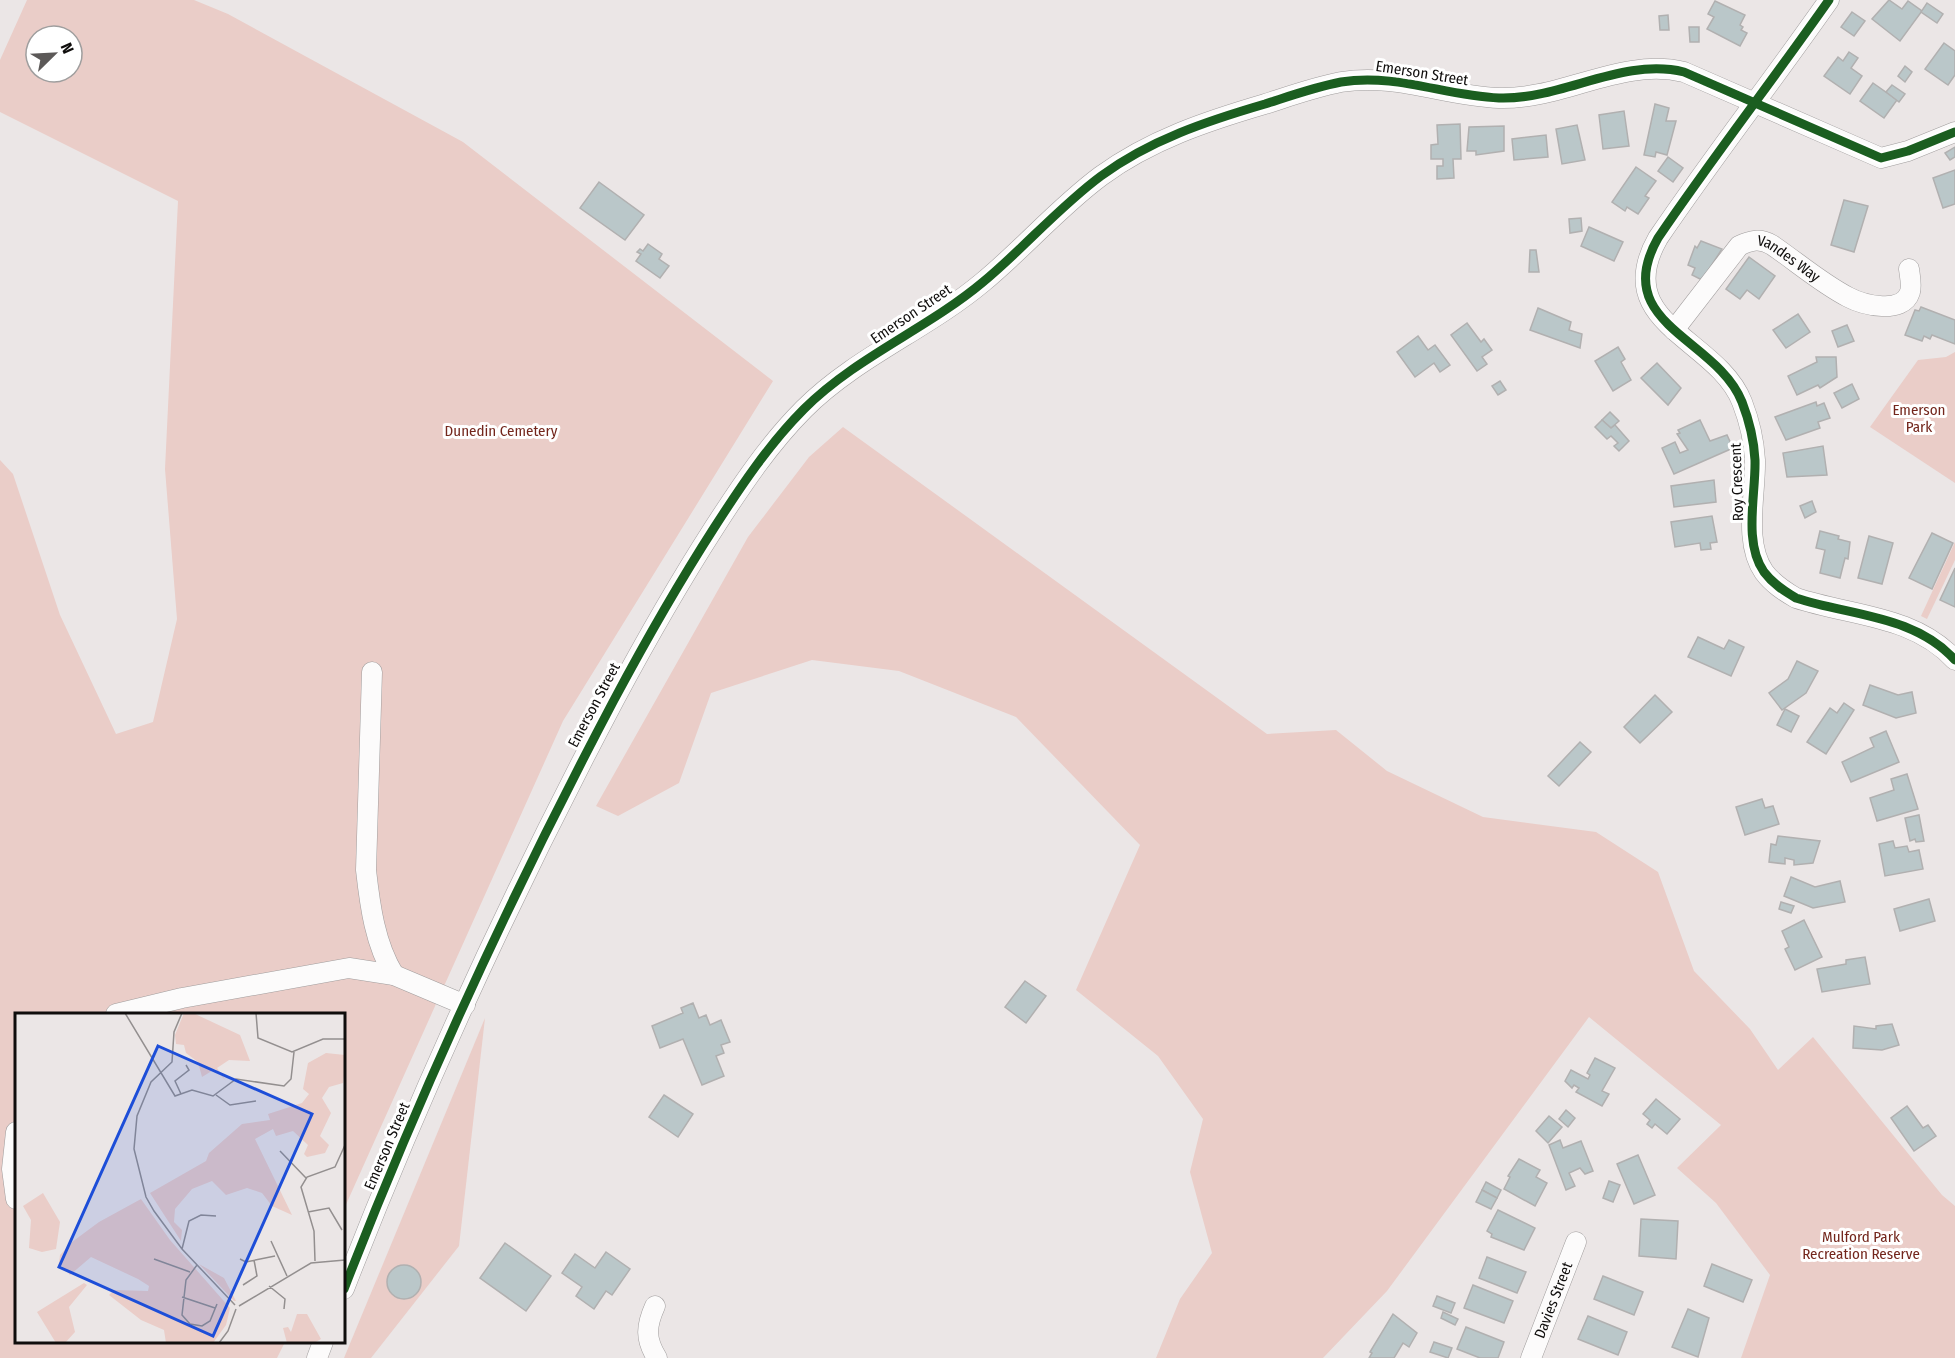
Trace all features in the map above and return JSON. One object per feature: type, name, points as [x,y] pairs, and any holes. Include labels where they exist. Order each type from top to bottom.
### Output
[{"type":"street","name":"Roy Crescent","points":[[1830,0],[1648,254],[1646,290],[1653,309],[1674,330],[1715,363],[1742,400],[1749,421],[1755,458],[1755,551],[1764,572],[1780,588],[1796,598],[1918,630],[1941,645],[1955,660]]},
{"type":"street","name":"Emerson Street","points":[[345,1287],[465,1005],[538,845],[643,646],[725,512],[770,447],[806,406],[826,389],[980,285],[1097,179],[1142,150],[1191,128],[1343,82],[1394,81],[1470,96],[1504,98],[1537,96],[1655,67],[1684,72],[1881,158],[1908,151],[1955,132]]},
{"type":"street","name":"Vandes Way","points":[[1674,330],[1739,246],[1755,240],[1772,245],[1849,298],[1870,304],[1890,306],[1905,300],[1911,283],[1909,269]]},
{"type":"street","points":[[372,672],[366,870],[369,896],[383,956],[394,975]]},
{"type":"street","points":[[120,1013],[182,998],[349,968],[394,975],[465,1005]]},
{"type":"street","points":[[15,1141],[12,1169],[15,1192]]},
{"type":"street","name":"Davies Street","points":[[1531,1358],[1576,1242]]},
{"type":"street","points":[[655,1306],[647,1330],[648,1341],[657,1358]]},
{"type":"street","points":[[317,1358],[322,1343]]},
{"type":"green space","name":"Dunedin Cemetery","points":[[27,0],[194,0],[228,14],[463,142],[773,381],[563,721],[345,1207],[345,1013],[15,1013],[15,1343],[284,1343],[277,1358],[0,1358],[0,460],[13,474],[60,615],[116,734],[153,722],[177,619],[165,469],[178,201],[0,112],[0,60]]},
{"type":"green space","name":"Emerson Park","points":[[1955,352],[1955,483],[1870,427],[1918,360],[1946,357]]},
{"type":"green space","name":"Mulford Park Recreation Reserve","points":[[843,427],[1267,734],[1336,730],[1387,771],[1483,817],[1596,832],[1658,872],[1694,971],[1750,1029],[1778,1070],[1813,1037],[1942,1195],[1955,1206],[1955,1358],[1741,1358],[1770,1275],[1716,1203],[1677,1168],[1721,1125],[1589,1017],[1387,1291],[1323,1358],[1156,1358],[1180,1299],[1212,1253],[1190,1172],[1203,1119],[1158,1056],[1076,990],[1140,845],[1016,717],[899,671],[812,660],[711,693],[679,783],[618,816],[596,806],[748,537],[809,457]]},
{"type":"green space","points":[[1955,542],[1955,560],[1927,619],[1921,616]]},
{"type":"green space","points":[[485,1018],[459,1246],[371,1358],[344,1358]]},
{"type":"building","points":[[1889,0],[1902,9],[1908,1],[1922,11],[1900,41],[1872,19]]},
{"type":"building","points":[[1715,1],[1745,15],[1740,25],[1743,27],[1741,30],[1747,33],[1740,46],[1707,29],[1714,17],[1708,14]]},
{"type":"building","points":[[1927,3],[1943,14],[1937,23],[1921,12]]},
{"type":"building","points":[[1852,12],[1865,21],[1854,36],[1841,27]]},
{"type":"building","points":[[1668,15],[1669,30],[1660,30],[1659,16]]},
{"type":"building","points":[[1689,27],[1699,27],[1699,42],[1690,42]]},
{"type":"building","points":[[1944,43],[1955,51],[1955,75],[1948,85],[1925,69]]},
{"type":"building","points":[[1849,52],[1858,58],[1851,68],[1862,76],[1850,94],[1824,76],[1838,57],[1843,61]]},
{"type":"building","points":[[1905,66],[1912,72],[1905,82],[1898,76]]},
{"type":"building","points":[[1873,83],[1897,100],[1884,118],[1860,101]]},
{"type":"building","points":[[1892,85],[1905,94],[1899,102],[1886,92]]},
{"type":"building","points":[[1655,104],[1669,108],[1666,121],[1676,121],[1667,155],[1656,152],[1655,157],[1644,155]]},
{"type":"building","points":[[1624,111],[1629,146],[1603,149],[1599,115]]},
{"type":"building","points":[[1460,124],[1461,159],[1453,159],[1454,178],[1437,179],[1437,166],[1443,166],[1443,159],[1431,159],[1431,145],[1438,144],[1437,125]]},
{"type":"building","points":[[1577,125],[1585,160],[1562,164],[1556,129]]},
{"type":"building","points":[[1504,126],[1504,151],[1476,155],[1476,151],[1467,151],[1469,127]]},
{"type":"building","points":[[1546,135],[1548,157],[1514,160],[1512,139]]},
{"type":"building","points":[[1955,147],[1955,157],[1950,160],[1945,153]]},
{"type":"building","points":[[1668,157],[1683,168],[1673,182],[1658,171]]},
{"type":"building","points":[[1636,167],[1656,181],[1645,196],[1649,198],[1638,214],[1627,207],[1625,211],[1612,202]]},
{"type":"building","points":[[1955,170],[1955,204],[1943,208],[1933,178]]},
{"type":"building","points":[[599,182],[644,215],[625,240],[580,208]]},
{"type":"building","points":[[1844,200],[1868,206],[1854,252],[1831,245]]},
{"type":"building","points":[[1581,218],[1582,231],[1570,233],[1569,219]]},
{"type":"building","points":[[1589,227],[1623,242],[1614,261],[1581,246]]},
{"type":"building","points":[[1701,241],[1722,249],[1702,280],[1692,275],[1695,268],[1688,265],[1695,246],[1697,248]]},
{"type":"building","points":[[648,244],[662,254],[659,259],[669,266],[660,278],[636,261],[641,254],[637,252],[640,249],[643,251]]},
{"type":"building","points":[[1530,250],[1536,250],[1539,272],[1529,272]]},
{"type":"building","points":[[1749,257],[1775,276],[1759,299],[1747,290],[1740,299],[1726,289]]},
{"type":"building","points":[[1921,307],[1955,320],[1955,344],[1932,335],[1930,339],[1924,336],[1922,341],[1905,335],[1915,310],[1919,311]]},
{"type":"building","points":[[1538,308],[1571,322],[1569,330],[1582,334],[1580,348],[1530,330]]},
{"type":"building","points":[[1798,314],[1810,332],[1786,348],[1773,330]]},
{"type":"building","points":[[1467,323],[1481,342],[1484,339],[1492,350],[1482,357],[1487,364],[1477,371],[1451,335]]},
{"type":"building","points":[[1847,325],[1854,341],[1838,347],[1832,331]]},
{"type":"building","points":[[1418,336],[1428,350],[1435,345],[1450,365],[1440,372],[1434,363],[1415,377],[1397,352]]},
{"type":"building","points":[[1618,347],[1625,359],[1621,362],[1631,380],[1613,391],[1595,361]]},
{"type":"building","points":[[1816,357],[1836,357],[1837,377],[1820,388],[1818,385],[1797,395],[1788,376],[1817,362]]},
{"type":"building","points":[[1657,363],[1681,388],[1668,405],[1641,378]]},
{"type":"building","points":[[1500,381],[1506,390],[1498,395],[1492,386]]},
{"type":"building","points":[[1852,384],[1859,399],[1842,408],[1834,393]]},
{"type":"building","points":[[1816,402],[1817,406],[1824,403],[1830,418],[1818,422],[1820,428],[1786,440],[1775,417]]},
{"type":"building","points":[[1610,412],[1619,421],[1611,428],[1602,420]]},
{"type":"building","points":[[1602,420],[1611,428],[1615,425],[1629,441],[1619,451],[1614,446],[1618,443],[1611,436],[1607,439],[1595,427]]},
{"type":"building","points":[[1700,420],[1710,441],[1727,435],[1733,448],[1674,474],[1662,448],[1675,442],[1680,453],[1688,450],[1677,434],[1680,433],[1678,430]]},
{"type":"building","points":[[1823,446],[1827,475],[1787,477],[1783,453]]},
{"type":"building","points":[[1714,480],[1716,502],[1674,507],[1671,486]]},
{"type":"building","points":[[1812,501],[1816,512],[1805,518],[1800,506]]},
{"type":"building","points":[[1712,516],[1717,542],[1710,543],[1711,549],[1701,550],[1700,543],[1675,547],[1671,522]]},
{"type":"building","points":[[1820,531],[1839,536],[1838,539],[1850,542],[1848,559],[1845,558],[1840,578],[1820,573],[1825,550],[1816,548]]},
{"type":"building","points":[[1932,533],[1953,543],[1932,589],[1909,578]]},
{"type":"building","points":[[1869,536],[1893,543],[1882,584],[1858,578]]},
{"type":"building","points":[[1955,568],[1955,607],[1940,600]]},
{"type":"building","points":[[1698,637],[1724,649],[1729,640],[1744,647],[1731,676],[1688,657]]},
{"type":"building","points":[[1797,661],[1818,671],[1806,693],[1782,710],[1769,693],[1788,679]]},
{"type":"building","points":[[1870,685],[1898,695],[1912,692],[1916,713],[1896,718],[1863,705]]},
{"type":"building","points":[[1655,695],[1672,712],[1640,743],[1624,727]]},
{"type":"building","points":[[1844,703],[1854,710],[1826,754],[1807,742],[1830,708],[1837,713]]},
{"type":"building","points":[[1785,709],[1799,716],[1791,732],[1777,725]]},
{"type":"building","points":[[1886,731],[1899,762],[1851,782],[1842,762],[1874,747],[1870,738]]},
{"type":"building","points":[[1580,742],[1591,752],[1559,786],[1548,776]]},
{"type":"building","points":[[1907,774],[1918,809],[1877,821],[1870,798],[1894,790],[1891,779]]},
{"type":"building","points":[[1762,799],[1765,808],[1773,806],[1779,824],[1745,835],[1736,807]]},
{"type":"building","points":[[1919,815],[1924,841],[1916,842],[1915,839],[1910,841],[1905,818]]},
{"type":"building","points":[[1778,836],[1820,841],[1813,863],[1794,865],[1794,860],[1785,858],[1785,864],[1769,862],[1771,844],[1776,845]]},
{"type":"building","points":[[1893,841],[1895,848],[1907,846],[1909,852],[1919,850],[1923,869],[1885,876],[1879,844]]},
{"type":"building","points":[[1791,877],[1815,887],[1840,881],[1845,902],[1813,908],[1784,896]]},
{"type":"building","points":[[1929,899],[1935,921],[1900,931],[1894,909]]},
{"type":"building","points":[[1781,902],[1794,906],[1791,913],[1779,909]]},
{"type":"building","points":[[1804,920],[1822,957],[1795,970],[1785,949],[1789,947],[1782,931]]},
{"type":"building","points":[[1865,957],[1870,984],[1822,992],[1817,969],[1846,964],[1846,960]]},
{"type":"building","points":[[1025,981],[1046,996],[1026,1023],[1005,1007]]},
{"type":"building","points":[[693,1003],[699,1018],[706,1015],[710,1025],[721,1020],[730,1042],[721,1045],[724,1053],[716,1056],[724,1076],[702,1085],[683,1039],[660,1048],[652,1026],[683,1013],[681,1008]]},
{"type":"building","points":[[1892,1024],[1899,1045],[1882,1050],[1853,1048],[1854,1026],[1876,1029],[1876,1026]]},
{"type":"building","points":[[1595,1058],[1615,1068],[1602,1091],[1609,1094],[1602,1106],[1576,1092],[1579,1088],[1574,1085],[1572,1088],[1565,1081],[1571,1070],[1588,1079],[1590,1075],[1587,1073]]},
{"type":"building","points":[[664,1095],[693,1114],[678,1137],[649,1117]]},
{"type":"building","points":[[1656,1099],[1680,1119],[1667,1134],[1655,1124],[1652,1128],[1647,1124],[1650,1120],[1643,1114]]},
{"type":"building","points":[[1907,1106],[1923,1128],[1928,1125],[1936,1136],[1914,1151],[1891,1118]]},
{"type":"building","points":[[1566,1110],[1575,1118],[1568,1127],[1559,1119]]},
{"type":"building","points":[[1549,1116],[1562,1127],[1548,1143],[1536,1131]]},
{"type":"building","points":[[1560,1140],[1563,1148],[1581,1141],[1593,1171],[1585,1174],[1580,1168],[1569,1173],[1575,1186],[1566,1190],[1549,1145]]},
{"type":"building","points":[[1638,1155],[1655,1195],[1634,1204],[1617,1164]]},
{"type":"building","points":[[1519,1159],[1540,1170],[1536,1177],[1547,1183],[1535,1206],[1504,1189],[1510,1177],[1508,1176]]},
{"type":"building","points":[[1609,1181],[1620,1185],[1613,1202],[1603,1198]]},
{"type":"building","points":[[1486,1182],[1501,1190],[1497,1198],[1482,1190]]},
{"type":"building","points":[[1482,1190],[1497,1198],[1491,1209],[1476,1202]]},
{"type":"building","points":[[1498,1210],[1535,1228],[1524,1250],[1491,1237],[1492,1234],[1487,1231]]},
{"type":"building","points":[[1641,1219],[1678,1221],[1676,1259],[1639,1256]]},
{"type":"building","points":[[505,1243],[551,1276],[526,1311],[480,1278]]},
{"type":"building","points":[[606,1252],[630,1269],[612,1295],[606,1291],[594,1309],[576,1296],[582,1287],[562,1273],[575,1254],[595,1268]]},
{"type":"building","points":[[1487,1257],[1526,1272],[1517,1293],[1479,1278]]},
{"type":"building","points":[[1712,1264],[1752,1280],[1743,1302],[1704,1286]]},
{"type":"building","points":[[404,1265],[416,1270],[421,1282],[416,1294],[404,1299],[392,1294],[387,1282],[392,1270]]},
{"type":"building","points":[[1603,1276],[1643,1292],[1634,1315],[1594,1299]]},
{"type":"building","points":[[1473,1285],[1513,1301],[1504,1323],[1464,1308]]},
{"type":"building","points":[[1437,1296],[1455,1303],[1451,1313],[1433,1306]]},
{"type":"building","points":[[1688,1309],[1709,1318],[1698,1357],[1672,1347]]},
{"type":"building","points":[[1443,1312],[1458,1319],[1455,1325],[1441,1318]]},
{"type":"building","points":[[1393,1314],[1417,1333],[1409,1347],[1403,1343],[1394,1358],[1369,1358],[1372,1353],[1370,1352]]},
{"type":"building","points":[[1588,1316],[1627,1332],[1618,1355],[1578,1339]]},
{"type":"building","points":[[1466,1327],[1504,1342],[1498,1358],[1480,1358],[1457,1349]]},
{"type":"building","points":[[1434,1342],[1452,1348],[1448,1358],[1430,1352]]},
{"type":"cycle path","points":[[1829,0],[1658,238],[1647,267],[1647,291],[1656,311],[1729,380],[1742,402],[1751,431],[1754,453],[1752,518],[1754,547],[1767,576],[1796,598],[1901,625],[1939,645],[1955,660]]},
{"type":"cycle path","points":[[345,1286],[437,1065],[540,844],[614,700],[662,613],[756,466],[779,436],[824,391],[983,282],[1070,201],[1101,176],[1159,142],[1222,117],[1312,89],[1361,80],[1381,80],[1499,98],[1546,93],[1615,74],[1661,69],[1684,72],[1881,158],[1908,151],[1955,132]]}]
